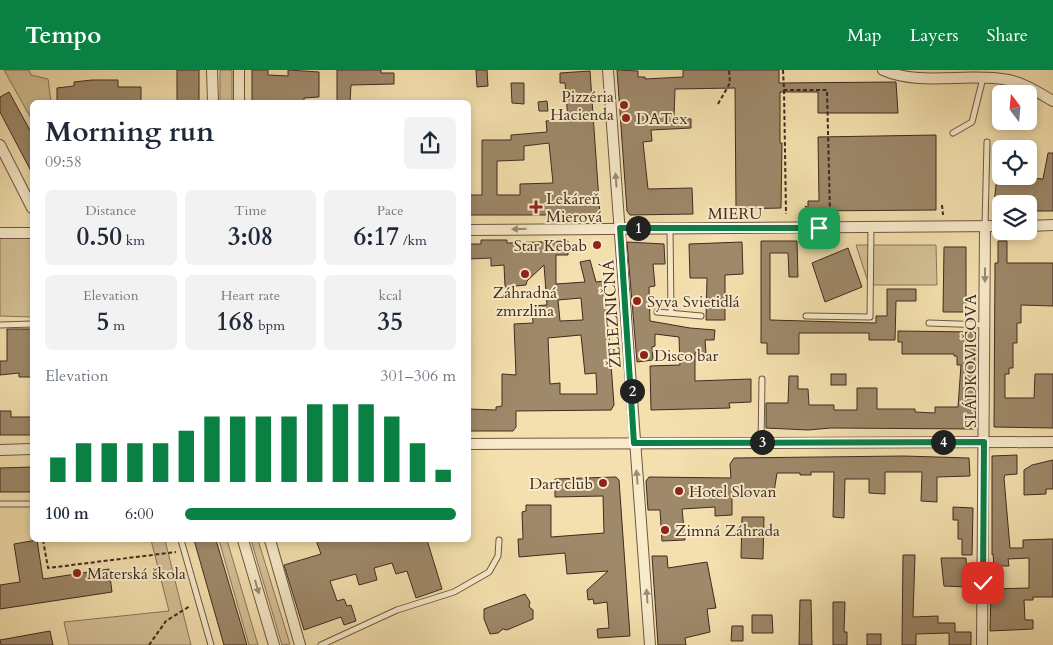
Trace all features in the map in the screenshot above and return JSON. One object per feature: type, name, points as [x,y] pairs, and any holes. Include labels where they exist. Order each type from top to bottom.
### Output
[{"type":"street","points":[[212,70],[213,100]]},
{"type":"street","points":[[239,70],[239,100]]},
{"type":"street","name":"ŽELEZNIČNÁ","points":[[608,70],[650,645]]},
{"type":"street","points":[[883,70],[911,77],[996,78],[1020,84],[1053,101]]},
{"type":"street","points":[[0,145],[30,203]]},
{"type":"street","points":[[1037,226],[1053,225]]},
{"type":"street","name":"SLÁDKOVIČOVA","points":[[982,645],[985,226]]},
{"type":"street","name":"MIERU","points":[[471,230],[992,226]]},
{"type":"street","points":[[0,233],[30,233]]},
{"type":"street","points":[[471,444],[1053,442]]},
{"type":"street","points":[[0,450],[30,449]]},
{"type":"street","points":[[244,542],[274,645]]},
{"type":"street","points":[[271,542],[300,645]]},
{"type":"lane","points":[[953,133],[972,122],[983,78]]},
{"type":"lane","points":[[985,226],[986,142]]},
{"type":"lane","points":[[806,316],[870,316],[871,227]]},
{"type":"lane","points":[[670,228],[671,312]]},
{"type":"lane","points":[[657,312],[701,316]]},
{"type":"lane","points":[[929,322],[985,325]]},
{"type":"lane","points":[[0,325],[30,324]]},
{"type":"lane","points":[[761,442],[762,379]]},
{"type":"lane","points":[[0,504],[30,504]]},
{"type":"lane","points":[[322,645],[397,610],[454,592],[489,572],[498,556],[499,540]]},
{"type":"lane","points":[[182,542],[211,645]]},
{"type":"path","points":[[718,104],[730,83],[729,70]]},
{"type":"path","points":[[783,70],[786,214]]},
{"type":"path","points":[[784,90],[827,90],[830,213]]},
{"type":"path","points":[[806,206],[806,214]]},
{"type":"path","points":[[43,542],[48,568],[184,551]]},
{"type":"path","points":[[149,645],[166,621],[198,600]]},
{"type":"shaded area","points":[[4,70],[29,70],[31,75],[48,79],[51,100],[30,100],[30,116]]},
{"type":"shaded area","points":[[220,70],[232,70],[232,100],[220,100]]},
{"type":"shaded area","points":[[0,235],[30,236],[30,317],[0,316]]},
{"type":"shaded area","points":[[856,245],[936,245],[937,285],[869,285]]},
{"type":"shaded area","points":[[152,542],[165,542],[191,645],[69,645],[64,622],[169,611]]},
{"type":"shaded area","points":[[220,542],[228,542],[258,645],[249,645]]},
{"type":"shaded area","points":[[252,542],[259,542],[290,644],[282,645]]},
{"type":"building","points":[[177,70],[199,70],[199,100],[177,100]]},
{"type":"building","points":[[252,70],[268,70],[268,75],[288,76],[288,70],[319,72],[319,97],[304,98],[304,100],[252,100]]},
{"type":"building","points":[[337,70],[381,70],[381,73],[394,73],[394,84],[351,85],[350,100],[337,100]]},
{"type":"building","points":[[476,70],[487,70],[488,86],[477,87]]},
{"type":"building","points":[[617,70],[638,71],[638,77],[645,77],[645,79],[683,77],[683,70],[779,70],[779,83],[896,82],[898,113],[818,113],[818,92],[780,92],[780,143],[782,143],[781,208],[736,209],[735,88],[675,89],[674,117],[691,119],[691,128],[651,130],[652,141],[643,142],[648,189],[692,188],[693,214],[630,215],[627,211]]},
{"type":"building","points":[[590,71],[600,215],[471,215],[471,195],[482,195],[482,140],[511,140],[511,135],[547,132],[546,121],[568,119],[565,83],[560,83],[560,73]],"holes":[[[549,143],[553,183],[520,184],[520,195],[497,195],[497,161],[524,160],[524,146]]]},
{"type":"building","points":[[118,80],[118,87],[141,87],[141,100],[57,100],[57,88],[74,86],[74,82]]},
{"type":"building","points":[[511,83],[524,83],[524,104],[512,103]]},
{"type":"building","points":[[9,92],[30,130],[30,169],[0,112],[0,97]]},
{"type":"building","points":[[547,101],[548,111],[539,111],[538,102]]},
{"type":"building","points":[[936,135],[936,210],[808,211],[808,201],[819,201],[818,137]]},
{"type":"building","points":[[1048,153],[1053,153],[1053,211],[1037,211],[1037,195],[995,195],[996,185],[1037,185],[1037,179],[1043,179]]},
{"type":"building","points":[[481,240],[507,240],[507,243],[568,241],[568,255],[556,255],[556,284],[585,282],[580,262],[590,260],[596,282],[605,281],[614,405],[611,410],[516,411],[516,427],[513,431],[471,431],[471,409],[496,410],[496,407],[502,406],[502,374],[516,375],[514,324],[533,323],[532,306],[547,305],[544,265],[527,281],[526,285],[505,287],[504,265],[491,266],[491,258],[471,259],[471,244],[481,244]],"holes":[[[581,298],[583,320],[560,321],[558,300]],[[581,335],[585,374],[596,373],[597,394],[560,394],[560,383],[550,384],[548,338]]]},
{"type":"building","points":[[761,241],[797,241],[798,277],[789,277],[788,253],[770,253],[770,320],[876,323],[876,316],[887,316],[887,289],[916,289],[916,301],[896,301],[895,340],[869,340],[869,333],[799,333],[799,354],[767,354],[767,343],[761,343]]},
{"type":"building","points":[[998,241],[1007,241],[1007,263],[1053,263],[1053,306],[1021,305],[1021,323],[1017,323],[1017,343],[1013,343],[1013,368],[1009,368],[1009,374],[1005,374],[1005,398],[1034,398],[1035,374],[1053,374],[1053,428],[994,427],[995,263],[998,263]]},
{"type":"building","points":[[627,242],[664,244],[665,264],[653,264],[655,286],[649,287],[650,321],[715,330],[714,340],[705,340],[706,353],[695,353],[695,381],[751,379],[751,402],[729,403],[730,408],[651,410],[650,366],[680,365],[679,337],[655,334],[655,346],[652,347],[653,360],[637,362]]},
{"type":"building","points":[[742,242],[743,274],[725,275],[725,320],[706,320],[707,278],[690,278],[689,244]]},
{"type":"building","points":[[944,247],[966,247],[966,312],[943,312]]},
{"type":"building","points":[[848,248],[862,287],[825,302],[812,263]]},
{"type":"building","points":[[7,329],[30,329],[30,377],[19,377],[19,373],[0,375],[0,361],[7,361]]},
{"type":"building","points":[[898,331],[975,332],[974,429],[831,428],[808,430],[766,428],[766,403],[788,403],[789,376],[798,376],[798,389],[808,389],[809,405],[834,405],[834,410],[857,410],[857,388],[877,388],[877,409],[915,409],[915,412],[935,413],[935,407],[958,407],[961,365],[957,365],[957,356],[954,356],[954,354],[902,354],[902,342],[898,342]]},
{"type":"building","points":[[831,374],[846,374],[846,385],[831,385]]},
{"type":"building","points":[[0,411],[11,411],[11,417],[30,417],[30,435],[0,435]]},
{"type":"building","points":[[1017,455],[1017,474],[1005,475],[1004,478],[1010,548],[1023,548],[1023,540],[1053,539],[1053,597],[1033,597],[1033,600],[1024,600],[1025,620],[1033,620],[1033,629],[990,631],[991,589],[1029,588],[1029,558],[1008,559],[1009,566],[994,566],[992,555],[992,456]]},
{"type":"building","points":[[904,456],[969,458],[970,476],[937,477],[937,502],[921,501],[922,472],[885,472],[885,494],[869,493],[869,479],[845,479],[844,518],[833,517],[834,472],[811,472],[811,475],[777,473],[774,492],[766,492],[766,495],[732,495],[732,515],[715,516],[715,507],[682,509],[685,540],[662,541],[660,510],[648,510],[646,481],[649,477],[731,478],[730,464],[734,458]]},
{"type":"building","points":[[1053,460],[1053,489],[1046,489],[1046,494],[1024,495],[1024,470],[1032,465]]},
{"type":"building","points":[[30,467],[30,492],[0,492],[0,468]]},
{"type":"building","points":[[616,477],[619,480],[630,636],[598,638],[597,629],[609,628],[607,602],[594,604],[593,599],[588,600],[587,590],[608,571],[567,574],[565,553],[519,557],[518,539],[523,539],[522,512],[526,511],[526,505],[551,505],[551,537],[604,533],[603,496],[555,497],[555,479]]},
{"type":"building","points":[[953,507],[973,508],[972,555],[962,555],[962,539],[958,539],[958,520],[953,520]]},
{"type":"building","points":[[742,517],[764,517],[763,559],[741,558]]},
{"type":"building","points":[[37,542],[43,579],[109,569],[112,592],[0,609],[0,585],[20,582],[14,544]]},
{"type":"building","points":[[195,542],[217,542],[247,645],[224,645]]},
{"type":"building","points":[[317,542],[428,542],[442,589],[416,598],[407,571],[396,574],[392,563],[374,568],[377,580],[359,585],[356,574],[330,581],[337,601],[344,599],[347,606],[351,605],[356,621],[344,625],[341,617],[304,630],[284,565],[321,554]]},
{"type":"building","points":[[903,555],[915,555],[913,617],[938,616],[938,623],[955,623],[955,632],[971,632],[971,645],[949,645],[949,633],[916,634],[916,645],[902,645]]},
{"type":"building","points":[[652,556],[667,556],[668,568],[707,562],[716,608],[707,609],[710,632],[685,638],[686,645],[658,645]]},
{"type":"building","points":[[941,558],[966,558],[968,587],[944,586]]},
{"type":"building","points":[[525,594],[530,602],[529,607],[533,610],[533,619],[507,630],[503,629],[498,633],[490,634],[484,619],[484,609]]},
{"type":"building","points":[[800,600],[811,600],[812,645],[799,645]]},
{"type":"building","points":[[833,602],[845,602],[844,632],[847,632],[847,645],[833,645]]},
{"type":"building","points":[[752,615],[772,615],[773,633],[752,633]]},
{"type":"building","points":[[732,626],[743,626],[743,641],[731,641]]},
{"type":"building","points":[[50,631],[53,645],[1,645],[0,640]]},
{"type":"building","points":[[867,634],[881,634],[881,645],[867,645]]},
{"type":"place","name":"Pizzéria Hacienda","points":[[624,105]]},
{"type":"place","name":"DATex","points":[[626,118]]},
{"type":"place","name":"Lekáreň Mierová","points":[[536,207]]},
{"type":"place","name":"Star Kebab","points":[[597,245]]},
{"type":"place","name":"Záhradná zmrzlina","points":[[525,274]]},
{"type":"place","name":"Syva Svietidlá","points":[[637,301]]},
{"type":"place","name":"Disco bar","points":[[644,355]]},
{"type":"place","name":"Dart club","points":[[603,483]]},
{"type":"place","name":"Hotel Slovan","points":[[679,491]]},
{"type":"place","name":"Zimná Záhrada","points":[[665,530]]},
{"type":"place","name":"Materská škola","points":[[77,573]]},
{"type":"route","points":[[819,228],[620,228],[634,415],[634,443],[984,442],[983,583]]}]
